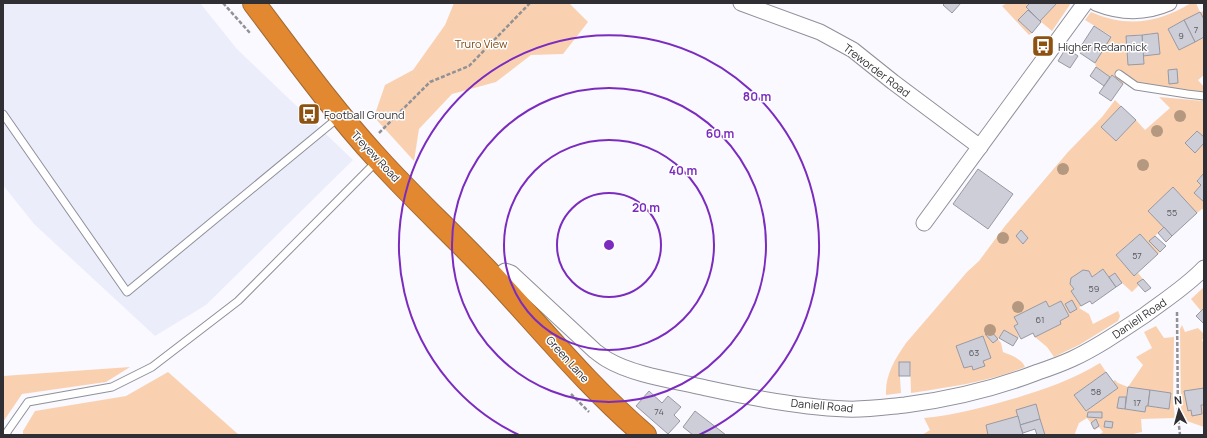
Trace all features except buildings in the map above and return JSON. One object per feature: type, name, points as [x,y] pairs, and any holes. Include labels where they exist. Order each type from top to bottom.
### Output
[{"type":"highway","name":"Treyew Road","points":[[254,3],[340,116],[372,153],[495,279]]},
{"type":"highway","name":"Green Lane","points":[[495,279],[592,386],[645,435]]},
{"type":"street","name":"Treworder Road","points":[[741,3],[820,32],[854,50],[980,147]]},
{"type":"street","points":[[924,223],[1085,3]]},
{"type":"street","points":[[1096,3],[1110,9],[1123,11],[1152,9],[1169,3]]},
{"type":"street","name":"Daniell Road","points":[[495,279],[504,271],[511,272],[595,351],[609,361],[628,369],[652,376],[734,394],[803,405],[847,409],[887,407],[971,394],[1005,384],[1072,359],[1123,330],[1170,297],[1204,268]]},
{"type":"lane","points":[[1119,74],[1136,86],[1204,96]]},
{"type":"lane","points":[[3,114],[127,292],[340,116]]},
{"type":"lane","points":[[7,435],[7,432],[28,402],[112,387],[152,367],[238,301],[372,153]]},
{"type":"path","points":[[372,153],[430,82],[469,66],[530,3]]},
{"type":"path","points":[[1170,297],[1177,306],[1178,417],[1180,435]]},
{"type":"shaded area","points":[[3,3],[200,3],[237,49],[353,160],[206,305],[155,336],[34,224],[3,185]]},
{"type":"green space","name":"Truro View","points":[[454,3],[569,3],[588,22],[563,54],[531,55],[496,82],[452,94],[419,129],[414,161],[374,117],[385,85],[413,70],[445,25]]},
{"type":"green space","points":[[1007,3],[1030,3],[1026,7],[1028,10],[1018,20],[1032,33],[1029,35],[1002,6]]},
{"type":"green space","points":[[1057,3],[1071,3],[1052,31],[1040,21]]},
{"type":"green space","points":[[1191,3],[1196,3],[1200,12],[1168,29],[1179,50],[1204,37],[1204,75],[1198,80],[1204,87],[1204,91],[1199,92],[1145,84],[1135,82],[1128,77],[1123,84],[1112,75],[1110,77],[1096,67],[1095,63],[1111,36],[1085,20],[1091,12],[1117,20],[1142,21],[1154,19],[1179,10]],"holes":[[[1158,33],[1160,54],[1143,56],[1128,64],[1126,36]]]},
{"type":"green space","points":[[1204,11],[1204,19],[1200,12]]},
{"type":"green space","points":[[1159,97],[1204,101],[1204,137],[1197,131],[1185,143],[1195,152],[1204,143],[1204,173],[1197,180],[1201,185],[1194,193],[1204,202],[1204,210],[1202,209],[1197,213],[1173,188],[1148,211],[1164,227],[1150,241],[1160,252],[1158,254],[1140,234],[1116,255],[1134,276],[1138,273],[1143,279],[1137,283],[1139,285],[1132,292],[1122,283],[1115,273],[1109,277],[1103,269],[1092,277],[1089,271],[1070,284],[1074,289],[1071,291],[1081,306],[1079,308],[1089,314],[1093,324],[1118,311],[1120,316],[1118,321],[1079,345],[1054,357],[1047,347],[1035,337],[1061,324],[1060,321],[1069,316],[1061,301],[1049,307],[1046,301],[1015,317],[1018,324],[1014,326],[1019,337],[1018,338],[1004,330],[998,339],[1001,343],[1003,352],[1019,360],[1025,367],[997,377],[911,393],[910,362],[899,362],[901,393],[886,395],[889,374],[906,343],[967,272],[979,261],[1005,226],[1068,152],[1102,117],[1115,100],[1121,106],[1101,127],[1116,141],[1136,120],[1145,130],[1170,108]],"holes":[[[983,336],[991,358],[983,361],[984,366],[974,370],[972,366],[964,368],[956,346]]]},
{"type":"green space","points":[[1204,287],[1204,308],[1201,311],[1191,299]]},
{"type":"green space","points":[[1182,325],[1185,332],[1198,328],[1204,334],[1202,340],[1204,344],[1204,388],[1184,391],[1188,410],[1191,410],[1192,416],[1202,414],[1201,405],[1204,405],[1204,427],[1181,419],[1180,329]]},
{"type":"green space","points":[[1156,326],[1164,338],[1174,337],[1173,400],[1175,418],[1141,419],[1142,432],[1129,435],[1099,435],[1103,432],[1099,427],[1095,430],[1094,429],[1099,425],[1096,420],[1091,423],[1087,418],[1079,423],[1075,433],[1076,435],[1045,435],[1036,405],[1018,416],[986,425],[988,435],[922,435],[930,430],[924,418],[970,410],[1016,398],[1059,383],[1100,363],[1106,372],[1074,395],[1086,411],[1118,388],[1113,381],[1115,380],[1118,383],[1128,387],[1143,365],[1136,357],[1152,348],[1144,332]],"holes":[[[1128,387],[1171,393],[1169,409],[1146,406],[1145,412],[1117,408],[1119,397],[1126,397]]]},
{"type":"green space","points":[[130,367],[106,382],[22,394],[3,422],[3,376]]},
{"type":"green space","points":[[168,372],[239,435],[23,435],[23,431],[35,411],[126,396]]},
{"type":"place","name":"Higher Redannick","points":[[1043,46]]},
{"type":"place","name":"Football Ground","points":[[309,114]]}]
